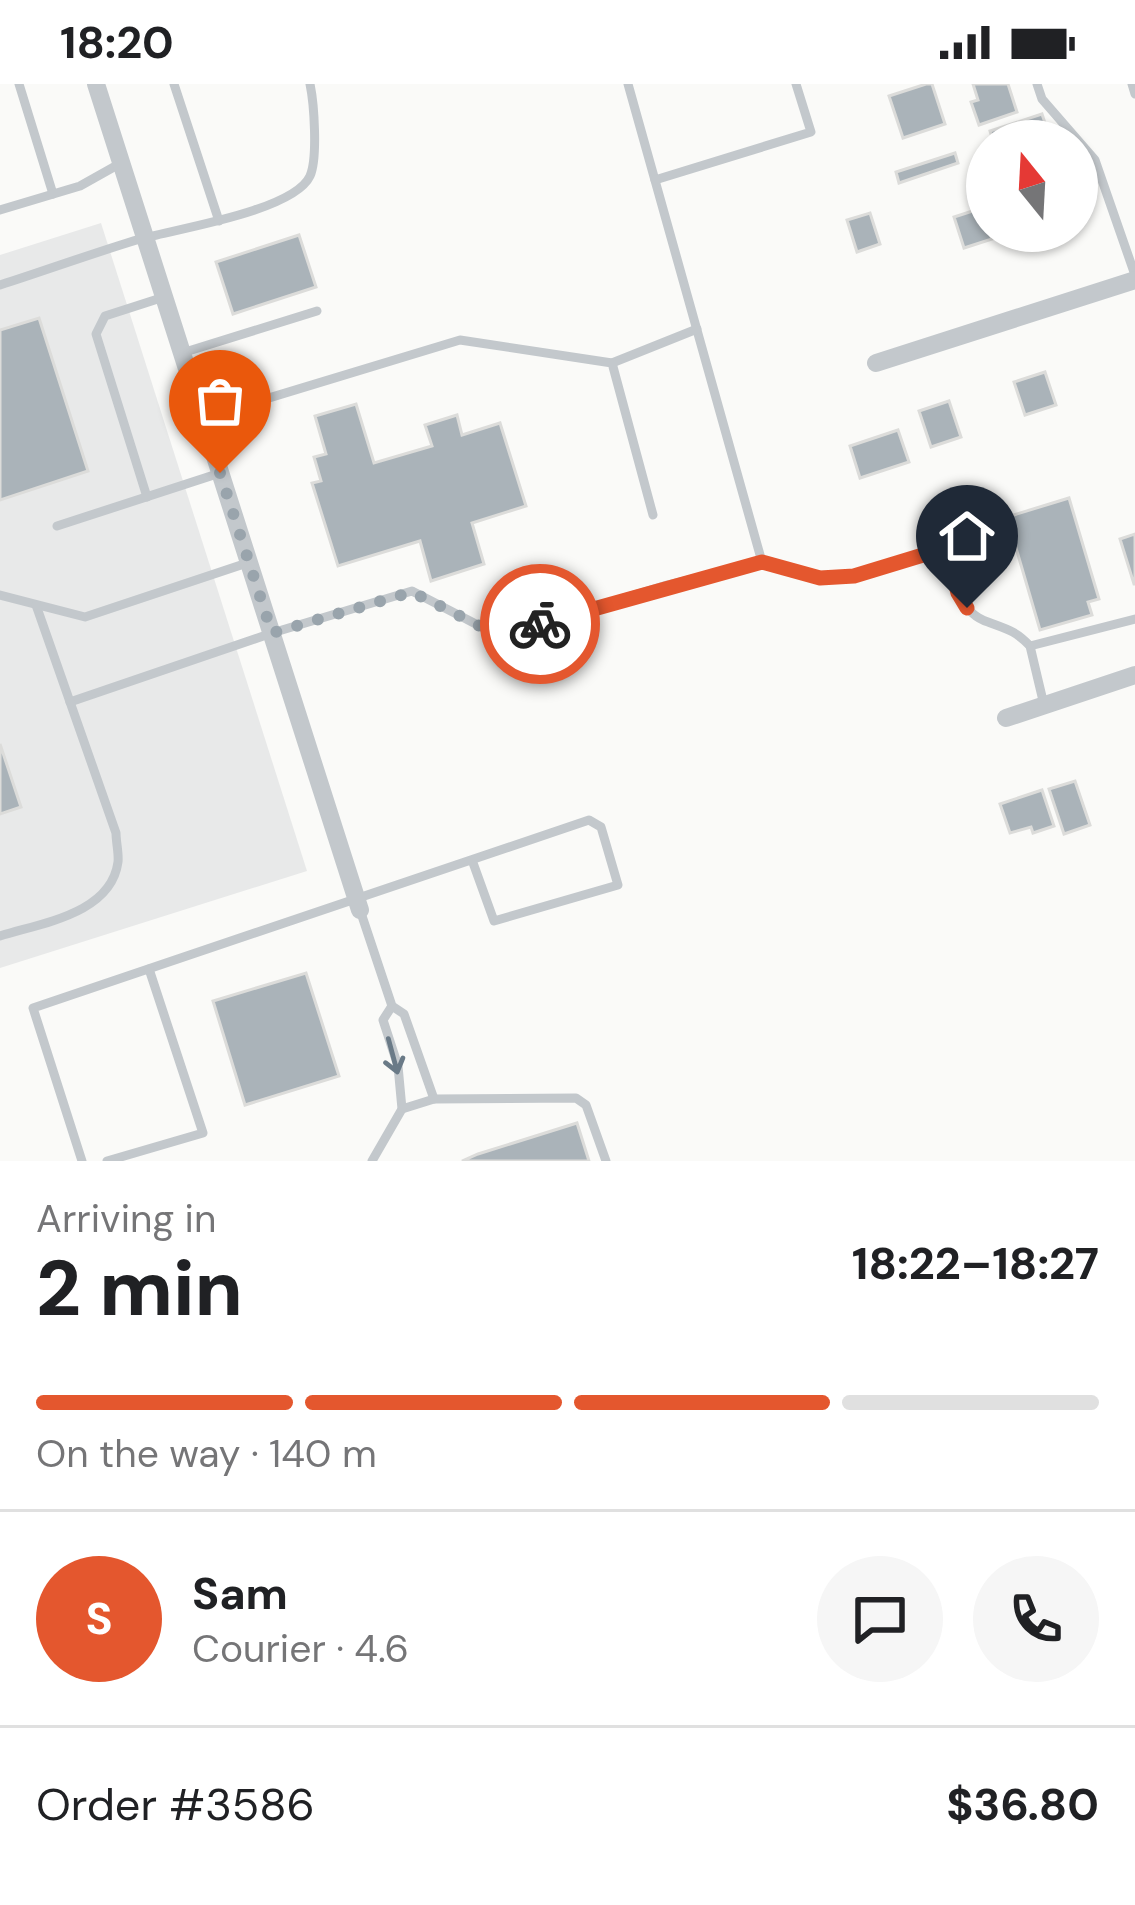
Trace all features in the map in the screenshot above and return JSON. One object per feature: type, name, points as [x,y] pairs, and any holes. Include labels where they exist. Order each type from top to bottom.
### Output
[{"type":"street","points":[[96,84],[358,904]]},
{"type":"street","points":[[876,363],[1135,278]]},
{"type":"street","points":[[1006,718],[1135,675]]},
{"type":"lane","points":[[19,84],[53,194]]},
{"type":"lane","points":[[174,84],[219,221]]},
{"type":"lane","points":[[0,285],[145,238],[235,218],[298,189],[311,175],[314,104],[310,84]]},
{"type":"lane","points":[[628,84],[762,562]]},
{"type":"lane","points":[[655,180],[811,132],[796,84]]},
{"type":"lane","points":[[1037,84],[1042,99],[1095,160],[1135,278]]},
{"type":"lane","points":[[1132,84],[1135,94]]},
{"type":"lane","points":[[0,209],[80,186],[122,163]]},
{"type":"lane","points":[[146,497],[96,334],[106,316],[164,297]]},
{"type":"lane","points":[[182,352],[317,311]]},
{"type":"lane","points":[[203,418],[460,340],[612,363],[697,329]]},
{"type":"lane","points":[[612,363],[653,515]]},
{"type":"lane","points":[[57,526],[220,473]]},
{"type":"lane","points":[[70,702],[272,633],[412,592],[500,636],[762,562],[820,578],[854,576],[946,548],[967,608],[982,621],[1015,629],[1030,646],[1044,706]]},
{"type":"lane","points":[[0,596],[85,617],[249,562]]},
{"type":"lane","points":[[0,936],[80,910],[105,893],[118,864],[116,833],[36,605]]},
{"type":"lane","points":[[1030,646],[1134,623]]},
{"type":"lane","points":[[82,1161],[33,1008],[358,904],[472,860],[589,820],[601,827],[618,885],[494,921],[472,860]]},
{"type":"lane","points":[[358,904],[392,1006],[404,1014],[434,1099]]},
{"type":"lane","points":[[107,1161],[202,1133],[149,969]]},
{"type":"lane","points":[[372,1161],[402,1109],[398,1066],[383,1020],[392,1006]]},
{"type":"lane","points":[[402,1109],[434,1099],[576,1098],[586,1105],[606,1161]]},
{"type":"shaded area","points":[[101,223],[307,871],[0,968],[0,255]]},
{"type":"building","points":[[932,84],[945,124],[903,138],[889,96]]},
{"type":"building","points":[[973,84],[1008,84],[1017,112],[977,120],[971,102],[978,100]]},
{"type":"building","points":[[955,153],[958,163],[899,183],[896,172]]},
{"type":"building","points":[[870,213],[880,244],[857,252],[847,220]]},
{"type":"building","points":[[966,213],[966,247],[964,248],[954,217]]},
{"type":"building","points":[[299,235],[316,287],[233,314],[216,262]]},
{"type":"building","points":[[39,318],[88,471],[0,500],[0,330]]},
{"type":"building","points":[[1045,372],[1056,405],[1025,415],[1014,382]]},
{"type":"building","points":[[949,401],[961,437],[931,447],[919,411]]},
{"type":"building","points":[[356,404],[374,463],[432,446],[425,425],[457,415],[462,435],[500,423],[526,506],[472,523],[484,564],[431,581],[420,541],[338,566],[312,483],[321,481],[314,457],[326,454],[315,416]]},
{"type":"building","points":[[898,430],[909,462],[860,478],[850,446]]},
{"type":"building","points":[[1069,498],[1099,599],[1088,602],[1092,615],[1040,630],[1007,517]]},
{"type":"building","points":[[1135,534],[1135,584],[1134,584],[1120,539]]},
{"type":"building","points":[[0,744],[21,807],[0,814]]},
{"type":"building","points":[[1075,781],[1090,825],[1064,834],[1049,789]]},
{"type":"building","points":[[1042,790],[1054,826],[1033,833],[1031,827],[1010,833],[1000,804]]},
{"type":"building","points":[[306,973],[339,1076],[245,1105],[213,1001]]},
{"type":"building","points":[[577,1123],[589,1161],[462,1161],[478,1154]]},
{"type":"way so far","points":[[220,473],[272,633],[412,592],[500,636],[540,624]]},
{"type":"route","points":[[540,624],[762,562],[820,578],[854,576],[946,548],[967,608]]}]
